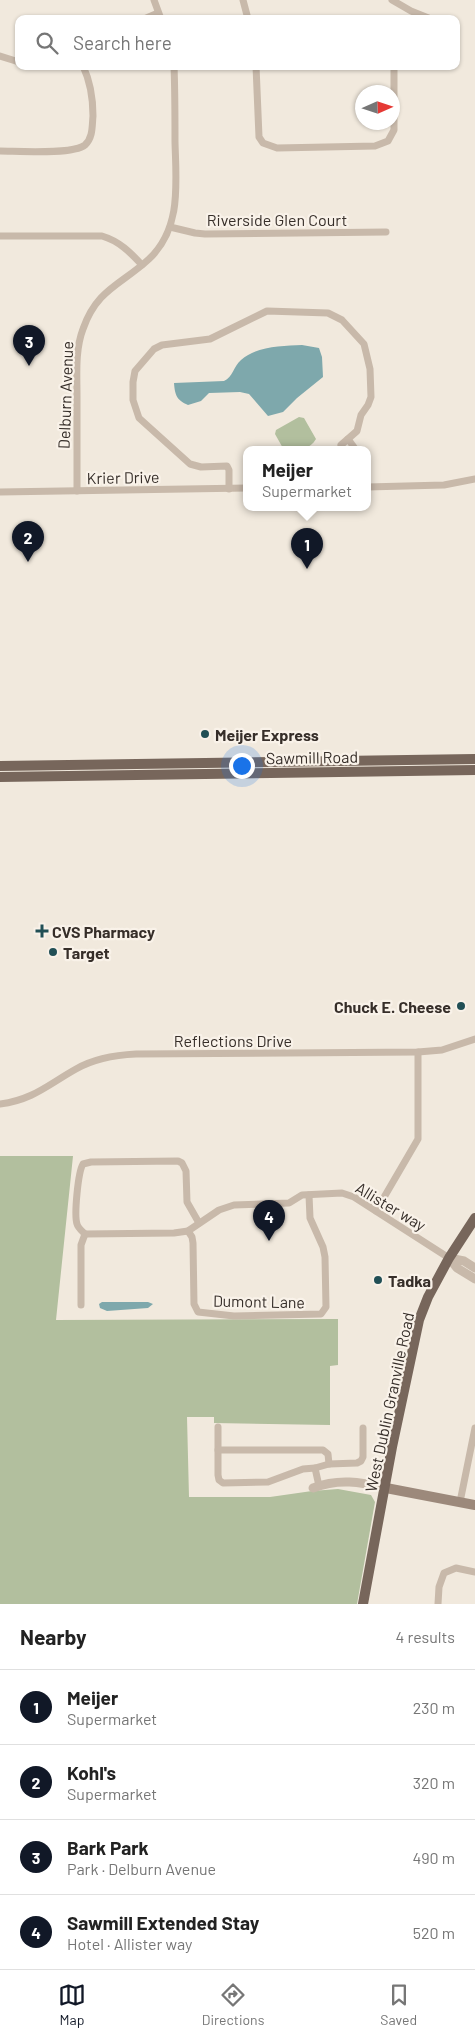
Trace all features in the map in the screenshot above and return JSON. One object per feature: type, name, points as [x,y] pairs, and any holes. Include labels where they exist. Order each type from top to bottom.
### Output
[{"type":"main road","name":"Sawmill Road","points":[[0,766],[475,759]]},
{"type":"main road","name":"Sawmill Road","points":[[0,777],[475,770]]},
{"type":"main road","name":"West Dublin Granville Road","points":[[362,1604],[416,1331],[428,1297],[449,1258],[475,1218]]},
{"type":"main road","points":[[386,1488],[475,1505]]},
{"type":"street","points":[[154,0],[160,15]]},
{"type":"street","points":[[244,0],[247,15]]},
{"type":"street","points":[[392,0],[409,15]]},
{"type":"street","points":[[0,56],[15,61]]},
{"type":"street","points":[[0,152],[71,150],[79,149],[86,144],[91,137],[92,129],[92,94],[84,70]]},
{"type":"street","name":"Delburn Avenue","points":[[77,491],[77,356],[82,330],[97,302],[155,252],[170,227],[176,197],[174,70]]},
{"type":"street","points":[[256,70],[257,128],[259,137],[263,143],[277,148],[375,146],[388,141],[394,130],[394,70]]},
{"type":"street","name":"Riverside Glen Court","points":[[170,227],[195,234],[386,232]]},
{"type":"street","points":[[0,236],[102,236],[110,238],[125,247],[142,265]]},
{"type":"street","points":[[229,489],[229,470],[226,466],[201,467],[190,464],[139,418],[133,400],[135,371],[154,349],[162,345],[210,339],[258,315],[273,310],[328,313],[342,320],[364,344],[370,369],[371,397],[361,415],[356,431],[343,446]]},
{"type":"street","points":[[348,439],[353,446]]},
{"type":"street","points":[[371,486],[444,485],[475,479]]},
{"type":"street","name":"Krier Drive","points":[[0,492],[243,488]]},
{"type":"street","name":"Reflections Drive","points":[[0,1104],[33,1096],[76,1068],[90,1062],[125,1055],[418,1052],[442,1050],[475,1039]]},
{"type":"street","points":[[376,1211],[418,1139],[418,1052]]},
{"type":"street","points":[[188,1231],[174,1233],[85,1234],[79,1228],[76,1219],[79,1173],[81,1168],[87,1162],[182,1163],[186,1171],[187,1202],[199,1223]]},
{"type":"street","name":"Allister way","points":[[188,1231],[228,1206],[292,1202],[302,1195],[346,1194],[354,1197],[449,1258]]},
{"type":"street","name":"Dumont Lane","points":[[188,1231],[193,1243],[195,1308],[198,1312],[217,1315],[321,1314],[326,1307],[325,1257],[310,1218],[309,1195]]},
{"type":"street","points":[[81,1305],[81,1245],[85,1234]]},
{"type":"street","points":[[449,1258],[464,1261],[475,1268]]},
{"type":"street","points":[[449,1258],[457,1268],[475,1279]]},
{"type":"street","points":[[218,1427],[218,1475],[219,1480],[223,1483],[268,1482],[303,1469],[329,1464],[357,1463],[363,1457],[363,1428]]},
{"type":"street","points":[[460,1502],[475,1428]]},
{"type":"street","points":[[218,1450],[323,1450],[328,1454],[329,1464]]},
{"type":"street","points":[[315,1468],[316,1487],[334,1482],[353,1481],[386,1488]]},
{"type":"street","points":[[438,1604],[439,1587],[444,1573],[456,1568],[475,1572]]},
{"type":"green space","points":[[299,417],[304,418],[316,439],[310,446],[282,446],[275,434],[276,430]]},
{"type":"green space","points":[[0,1156],[73,1156],[56,1320],[338,1319],[338,1365],[330,1366],[330,1425],[214,1423],[214,1417],[187,1417],[189,1497],[270,1497],[338,1489],[371,1495],[375,1502],[357,1604],[0,1604]]},
{"type":"water","points":[[302,345],[319,348],[322,357],[323,377],[283,412],[268,416],[249,394],[240,392],[209,393],[201,401],[188,405],[181,401],[176,394],[174,383],[224,381],[247,355],[262,349]]},
{"type":"water","points":[[102,1302],[148,1302],[153,1304],[148,1308],[107,1311],[100,1308],[99,1304]]},
{"type":"place","name":"Bark Park","points":[[29,366]]},
{"type":"place","name":"Kohl's","points":[[28,562]]},
{"type":"place","name":"Meijer","points":[[307,569]]},
{"type":"place","name":"Meijer Express","points":[[205,734]]},
{"type":"place","name":"CVS Pharmacy","points":[[42,931]]},
{"type":"place","name":"Target","points":[[53,952]]},
{"type":"place","name":"Chuck E. Cheese","points":[[461,1006]]},
{"type":"place","name":"Sawmill Extended Stay","points":[[269,1241]]},
{"type":"place","name":"Tadka","points":[[378,1280]]}]
